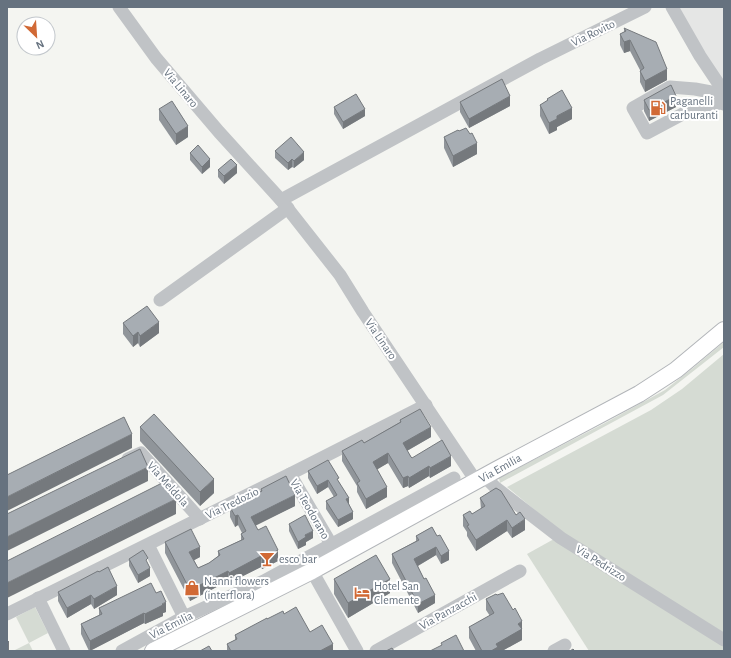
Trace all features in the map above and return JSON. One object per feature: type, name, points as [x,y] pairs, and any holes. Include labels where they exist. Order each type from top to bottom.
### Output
[{"type":"main road","name":"Via Emilia","points":[[154,651],[266,587],[312,571],[639,394],[676,370],[724,330]]},
{"type":"street","name":"Via Linaro","points":[[119,7],[176,83],[285,204],[340,274],[363,312],[426,405],[480,479]]},
{"type":"street","name":"Via Rovito","points":[[285,204],[540,59],[645,7]]},
{"type":"street","points":[[672,7],[723,100]]},
{"type":"street","points":[[670,87],[711,92],[723,100],[692,109],[647,133],[633,108],[670,87]]},
{"type":"street","points":[[160,300],[285,204]]},
{"type":"street","name":"Via Tredozio","points":[[7,614],[426,405]]},
{"type":"street","name":"Via Meldola","points":[[120,464],[141,453],[200,519]]},
{"type":"street","name":"Via Teodorano","points":[[290,474],[331,544]]},
{"type":"street","name":"Via Emilia","points":[[123,651],[184,617],[266,587],[331,544],[454,478]]},
{"type":"street","name":"Via Pedrizzo","points":[[480,479],[496,488],[561,538],[724,640]]},
{"type":"street","points":[[148,544],[184,617]]},
{"type":"street","points":[[312,571],[357,651]]},
{"type":"street","name":"Via Panzacchi","points":[[376,651],[520,571]]},
{"type":"street","points":[[38,598],[64,651]]},
{"type":"shaded area","points":[[667,7],[724,7],[724,99]]},
{"type":"shaded area","points":[[724,342],[724,347],[663,395],[500,483],[499,478],[665,390]]},
{"type":"shaded area","points":[[724,354],[724,633],[565,535],[507,487],[651,410],[682,389]]},
{"type":"shaded area","points":[[554,539],[724,643],[724,651],[589,651],[527,554]]},
{"type":"shaded area","points":[[35,607],[48,633],[29,643],[16,617]]},
{"type":"shaded area","points":[[29,643],[33,651],[13,651]]},
{"type":"building","points":[[624,28],[656,42],[667,69],[645,81],[640,71],[644,68],[630,40],[624,42],[620,34],[626,31]]},
{"type":"building","points":[[502,79],[510,96],[469,119],[460,102]]},
{"type":"building","points":[[671,85],[676,96],[649,110],[644,100]]},
{"type":"building","points":[[562,90],[572,108],[557,116],[557,119],[549,123],[540,105]]},
{"type":"building","points":[[356,94],[365,109],[343,122],[334,107]]},
{"type":"building","points":[[172,101],[188,126],[176,134],[159,109]]},
{"type":"building","points":[[466,128],[470,134],[472,133],[477,143],[453,156],[444,137]]},
{"type":"building","points":[[291,137],[304,152],[294,161],[292,159],[288,163],[275,151]]},
{"type":"building","points":[[198,145],[210,159],[202,167],[190,153]]},
{"type":"building","points":[[231,159],[237,165],[224,176],[218,170]]},
{"type":"building","points":[[147,306],[159,322],[140,336],[138,332],[133,336],[123,323]]},
{"type":"building","points":[[420,409],[431,427],[403,443],[411,457],[412,458],[442,440],[451,456],[430,468],[429,466],[409,478],[408,476],[403,478],[388,453],[373,462],[387,487],[366,499],[357,483],[360,481],[342,451],[362,440],[364,443],[401,422],[400,420]]},
{"type":"building","points":[[154,414],[214,479],[200,492],[140,427]]},
{"type":"building","points":[[124,417],[132,434],[7,497],[7,475]]},
{"type":"building","points":[[140,449],[148,467],[7,537],[7,514]]},
{"type":"building","points":[[328,460],[339,478],[337,479],[349,498],[346,499],[353,512],[338,520],[326,501],[337,495],[328,480],[317,486],[308,471]]},
{"type":"building","points":[[286,476],[295,495],[251,517],[258,530],[266,526],[278,550],[262,559],[261,556],[229,573],[228,571],[190,590],[165,542],[191,529],[200,547],[189,552],[198,568],[209,563],[220,555],[218,551],[244,539],[241,534],[246,531],[238,515],[235,516],[230,507],[262,491],[261,489]]},
{"type":"building","points":[[166,481],[176,499],[7,583],[7,561]]},
{"type":"building","points":[[496,488],[501,491],[516,515],[520,512],[525,519],[512,528],[507,520],[476,540],[467,526],[469,525],[463,515],[470,511],[472,514],[485,506],[480,498]]},
{"type":"building","points":[[305,515],[313,531],[305,535],[306,537],[298,542],[289,524]]},
{"type":"building","points":[[432,527],[437,536],[440,535],[449,551],[441,556],[436,547],[414,559],[424,579],[426,578],[435,595],[418,604],[392,554],[419,540],[416,536]]},
{"type":"building","points":[[143,550],[148,558],[146,560],[150,568],[138,575],[129,559]]},
{"type":"building","points":[[376,555],[390,579],[348,603],[334,579]]},
{"type":"building","points":[[108,567],[117,586],[94,599],[91,595],[67,608],[58,592]]},
{"type":"building","points":[[151,583],[156,593],[161,591],[166,602],[162,604],[163,605],[145,614],[144,613],[90,641],[81,624],[102,614],[99,608]]},
{"type":"building","points":[[503,593],[513,610],[515,608],[522,621],[518,624],[522,629],[496,644],[498,647],[491,651],[482,651],[469,627],[494,613],[486,599],[496,594]]},
{"type":"building","points":[[296,607],[310,632],[322,625],[333,644],[320,651],[231,651],[227,644],[237,639],[235,635],[267,618],[283,611],[284,614]]},
{"type":"building","points":[[456,635],[464,651],[430,651],[442,645],[441,643]]},
{"type":"building","points":[[209,646],[212,651],[200,651]]},
{"type":"building","points":[[392,648],[394,651],[386,651]]},
{"type":"place","name":"Paganelli carburanti","points":[[658,108]]},
{"type":"place","name":"esco bar","points":[[267,559]]},
{"type":"place","name":"Nanni flowers (interflora)","points":[[192,588]]},
{"type":"place","name":"Hotel San Clemente","points":[[362,593]]}]
